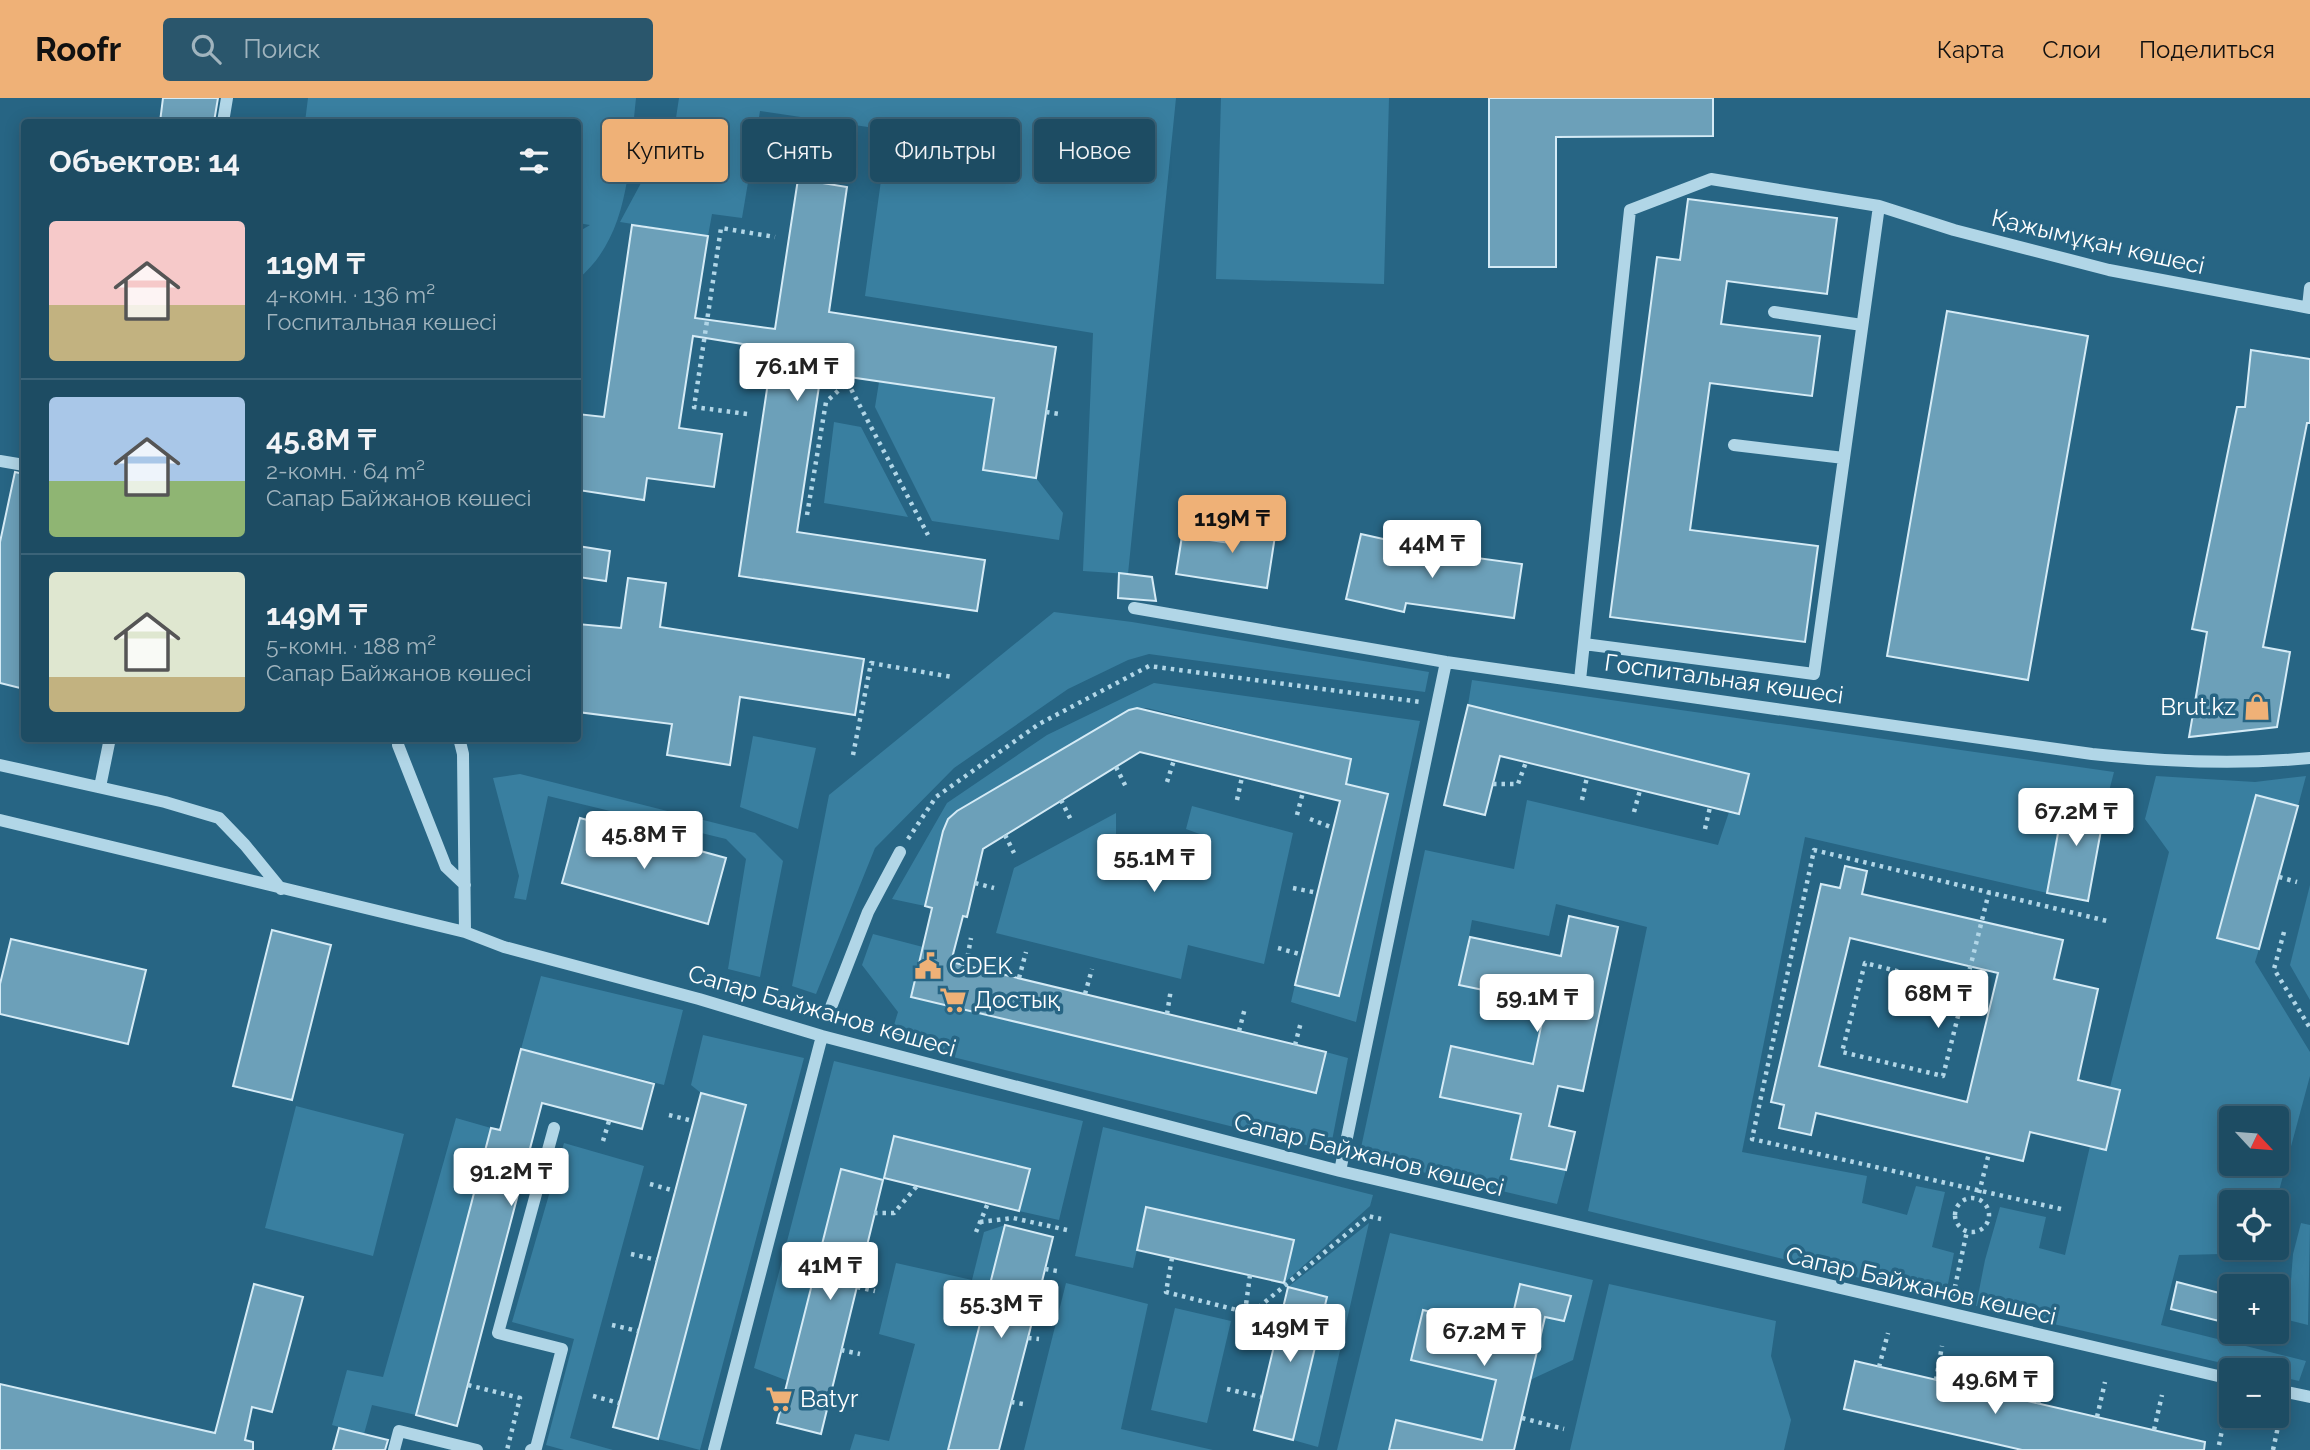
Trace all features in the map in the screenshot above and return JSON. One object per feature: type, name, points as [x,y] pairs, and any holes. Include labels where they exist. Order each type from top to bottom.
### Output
[{"type":"street","points":[[224,119],[227,98]]},
{"type":"street","name":"Қажымұқан көшесі","points":[[1584,644],[1630,210],[1711,179],[1879,205],[1954,230],[2109,270],[2309,308]]},
{"type":"street","points":[[1580,680],[1584,644],[1814,674],[1879,205]]},
{"type":"street","points":[[2309,308],[2310,288]]},
{"type":"street","points":[[1774,312],[1862,325]]},
{"type":"street","points":[[1734,446],[1844,458]]},
{"type":"street","points":[[0,461],[21,464]]},
{"type":"street","name":"Госпитальная көшесі","points":[[1134,608],[1446,662],[2092,754],[2199,763],[2253,763],[2310,758]]},
{"type":"street","points":[[1340,1171],[1446,662]]},
{"type":"street","points":[[100,787],[109,742]]},
{"type":"street","points":[[460,742],[463,754],[465,932]]},
{"type":"street","points":[[398,746],[446,867],[465,885]]},
{"type":"street","points":[[0,765],[165,802],[219,818],[281,889]]},
{"type":"street","name":"Сапар Байжанов көшесі","points":[[0,820],[465,932],[504,947],[699,999],[822,1036],[1340,1171],[2219,1376]]},
{"type":"street","points":[[831,1007],[868,912],[900,852]]},
{"type":"street","points":[[714,1450],[822,1036]]},
{"type":"street","points":[[531,1450],[536,1448],[562,1349],[498,1333],[554,1128]]},
{"type":"street","points":[[2289,1393],[2310,1397]]},
{"type":"street","points":[[394,1450],[399,1431],[477,1450]]},
{"type":"path","points":[[747,414],[694,407],[721,228],[775,237]]},
{"type":"path","points":[[807,515],[826,402],[852,377],[851,389],[928,535]]},
{"type":"path","points":[[1046,412],[1059,414]]},
{"type":"path","points":[[853,755],[871,663],[952,677]]},
{"type":"path","points":[[900,852],[936,797],[1039,724],[1149,666],[1437,704]]},
{"type":"path","points":[[1167,782],[1174,760]]},
{"type":"path","points":[[1493,784],[1518,784],[1526,762]]},
{"type":"path","points":[[1116,767],[1127,789]]},
{"type":"path","points":[[1237,800],[1242,777]]},
{"type":"path","points":[[1582,800],[1587,777]]},
{"type":"path","points":[[1634,812],[1640,790]]},
{"type":"path","points":[[1297,816],[1303,792]]},
{"type":"path","points":[[1061,800],[1071,820]]},
{"type":"path","points":[[1705,829],[1710,807]]},
{"type":"path","points":[[1310,819],[1333,828]]},
{"type":"path","points":[[1005,835],[1014,853]]},
{"type":"path","points":[[2061,1209],[1752,1139],[1814,850],[2107,921]]},
{"type":"path","points":[[2279,877],[2297,882]]},
{"type":"path","points":[[975,883],[994,888]]},
{"type":"path","points":[[1293,888],[1318,893]]},
{"type":"path","points":[[1964,988],[1865,964],[1842,1052],[1943,1076],[1989,892]]},
{"type":"path","points":[[2284,932],[2274,969],[2310,1028]]},
{"type":"path","points":[[966,965],[971,938]]},
{"type":"path","points":[[1278,948],[1303,955]]},
{"type":"path","points":[[1019,978],[1026,952]]},
{"type":"path","points":[[1085,994],[1092,969]]},
{"type":"path","points":[[1167,1014],[1171,989]]},
{"type":"path","points":[[1239,1031],[1245,1008]]},
{"type":"path","points":[[1295,1045],[1301,1022]]},
{"type":"path","points":[[669,1115],[693,1121]]},
{"type":"path","points":[[603,1141],[608,1121]]},
{"type":"path","points":[[1977,1199],[1989,1153]]},
{"type":"path","points":[[650,1184],[675,1191]]},
{"type":"path","points":[[874,1213],[894,1213],[917,1186]]},
{"type":"path","points":[[1968,1198],[1977,1199],[1984,1203],[1988,1220],[1976,1231],[1967,1231],[1959,1227],[1955,1210],[1960,1202],[1968,1198]]},
{"type":"path","points":[[976,1232],[988,1203]]},
{"type":"path","points":[[1252,1313],[1368,1216],[1381,1219]]},
{"type":"path","points":[[980,1222],[1013,1218],[1067,1230]]},
{"type":"path","points":[[1949,1314],[1967,1231]]},
{"type":"path","points":[[631,1254],[657,1260]]},
{"type":"path","points":[[1172,1258],[1166,1292],[1280,1320]]},
{"type":"path","points":[[1045,1269],[1056,1271]]},
{"type":"path","points":[[1245,1312],[1250,1275]]},
{"type":"path","points":[[857,1287],[876,1291]]},
{"type":"path","points":[[612,1325],[638,1331]]},
{"type":"path","points":[[1879,1367],[1888,1333]]},
{"type":"path","points":[[1028,1338],[1039,1339]]},
{"type":"path","points":[[1936,1380],[1942,1346]]},
{"type":"path","points":[[841,1350],[860,1354]]},
{"type":"path","points":[[1990,1392],[1996,1357]]},
{"type":"path","points":[[2038,1404],[2046,1369]]},
{"type":"path","points":[[2097,1417],[2105,1382]]},
{"type":"path","points":[[468,1385],[520,1398],[507,1450]]},
{"type":"path","points":[[1227,1389],[1261,1397]]},
{"type":"path","points":[[2154,1430],[2162,1395]]},
{"type":"path","points":[[593,1396],[619,1403]]},
{"type":"path","points":[[1012,1402],[1023,1405]]},
{"type":"path","points":[[1522,1418],[1564,1429]]},
{"type":"path","points":[[2219,1445],[2223,1428]]},
{"type":"path","points":[[2273,1450],[2278,1428]]},
{"type":"shaded area","points":[[308,98],[636,98],[634,119],[602,119],[602,182],[627,182],[618,219],[608,241],[581,276],[581,230],[590,225],[581,224],[581,119],[305,119]]},
{"type":"shaded area","points":[[679,98],[1176,98],[1128,574],[1083,571],[1093,333],[865,296],[881,182],[1020,182],[1020,119],[870,119],[870,127],[856,125],[856,119],[814,119],[760,111],[759,119],[742,119],[742,182],[748,182],[742,218],[712,214],[708,236],[620,222],[642,182],[728,182],[728,119],[676,118]]},
{"type":"shaded area","points":[[1221,98],[1389,98],[1384,284],[1216,279]]},
{"type":"shaded area","points":[[997,377],[983,470],[1036,478],[1063,513],[1059,540],[932,521],[875,407],[879,382],[960,393]]},
{"type":"shaded area","points":[[834,422],[861,427],[908,517],[824,503]]},
{"type":"shaded area","points":[[1054,612],[1132,622],[1429,672],[1425,692],[1149,654],[1128,660],[1068,689],[954,768],[875,848],[816,994],[792,986],[829,795]]},
{"type":"shaded area","points":[[1472,680],[2114,772],[2106,803],[2065,795],[2047,893],[1805,837],[1742,1152],[1867,1176],[1862,1203],[1907,1215],[1916,1186],[1945,1192],[1932,1247],[1954,1253],[1945,1299],[1588,1211],[1647,927],[1556,904],[1549,936],[1472,920],[1460,985],[1546,1003],[1533,1064],[1451,1047],[1521,1114],[1511,1159],[1566,1170],[1557,1204],[1359,1157],[1425,850],[1514,869],[1527,800],[1718,845],[1729,812],[1739,814],[1468,705]]},
{"type":"shaded area","points":[[1154,683],[1420,721],[1356,1022],[1291,1002],[1295,985],[1339,995],[1388,795],[1346,784],[1351,759],[1147,708],[1129,710],[956,811],[948,819],[943,831],[925,906],[892,899],[947,803],[1047,735]]},
{"type":"shaded area","points":[[753,736],[816,748],[798,829],[740,807]]},
{"type":"shaded area","points":[[520,774],[755,833],[783,861],[760,977],[728,969],[746,859],[726,839],[548,796],[526,900],[514,898],[519,876],[493,778]]},
{"type":"shaded area","points":[[2156,776],[2255,782],[2306,776],[2298,806],[2256,795],[2217,938],[2259,949],[2255,962],[2310,1052],[2310,1076],[2289,1154],[2289,1106],[2219,1106],[2219,1176],[2283,1176],[2279,1190],[2219,1190],[2219,1254],[2179,1255],[2161,1325],[2219,1339],[2219,1344],[2238,1344],[2306,1361],[2299,1381],[2289,1379],[2289,1358],[2219,1358],[2219,1362],[1976,1306],[2000,1207],[2046,1217],[2039,1248],[2065,1255],[2090,1146],[2106,1150],[2120,1090],[2110,1087],[2169,852],[2145,819]]},
{"type":"shaded area","points":[[1192,806],[1293,833],[1264,964],[1188,945],[1181,979],[996,933],[1014,868],[1116,813],[1116,853],[1197,864],[1205,836],[1186,829]]},
{"type":"shaded area","points":[[2310,885],[2310,1000],[2290,965]]},
{"type":"shaded area","points":[[873,934],[923,947],[911,997],[1316,1093],[1326,1052],[1348,1058],[1330,1151],[889,1041],[898,1012],[862,965]]},
{"type":"shaded area","points":[[541,976],[683,1010],[664,1085],[521,1049]]},
{"type":"shaded area","points":[[703,1035],[804,1058],[700,1450],[658,1439],[746,1105],[701,1093],[691,1085]]},
{"type":"shaded area","points":[[834,1061],[1083,1121],[1059,1220],[1019,1211],[1029,1169],[895,1137],[883,1180],[841,1170],[788,1381],[754,1368]]},
{"type":"shaded area","points":[[296,1106],[404,1134],[373,1256],[265,1228]]},
{"type":"shaded area","points":[[456,1118],[491,1128],[416,1415],[372,1405],[364,1434],[332,1425],[347,1370],[383,1377]]},
{"type":"shaded area","points":[[1103,1127],[1373,1195],[1370,1206],[1284,1283],[1146,1208],[1133,1268],[1075,1256]]},
{"type":"shaded area","points":[[564,1143],[644,1166],[570,1438],[613,1450],[564,1450],[546,1445],[574,1339],[512,1322]]},
{"type":"shaded area","points":[[1369,1223],[1318,1447],[1293,1440],[1327,1297],[1288,1287]]},
{"type":"shaded area","points":[[2301,1223],[2310,1225],[2308,1325],[2289,1320],[2293,1254]]},
{"type":"shaded area","points":[[1005,1225],[948,1450],[850,1450],[855,1434],[889,1441],[915,1344],[879,1334],[896,1263],[972,1280],[984,1232]]},
{"type":"shaded area","points":[[1390,1233],[1593,1280],[1573,1360],[1530,1380],[1545,1317],[1564,1321],[1571,1297],[1509,1331],[1423,1311],[1496,1380],[1482,1440],[1396,1420],[1389,1450],[1337,1450]]},
{"type":"shaded area","points":[[1066,1283],[1148,1304],[1121,1429],[1213,1450],[1024,1450]]},
{"type":"shaded area","points":[[1609,1284],[1776,1321],[1771,1356],[1791,1420],[1784,1450],[1570,1450]]},
{"type":"shaded area","points":[[1175,1308],[1231,1321],[1207,1423],[1151,1410]]},
{"type":"building","points":[[163,98],[218,98],[214,119],[160,119]]},
{"type":"building","points":[[1489,98],[1713,98],[1713,136],[1556,137],[1556,267],[1489,267]]},
{"type":"building","points":[[798,182],[816,182],[847,187],[829,312],[1056,347],[1036,478],[983,470],[994,398],[821,373],[797,532],[985,560],[977,611],[739,576],[773,349],[693,336],[679,428],[722,434],[714,487],[647,478],[644,500],[581,490],[581,414],[604,417],[632,225],[708,236],[695,318],[775,329]]},
{"type":"building","points":[[1688,199],[1837,218],[1827,294],[1727,281],[1721,324],[1820,336],[1812,396],[1710,383],[1690,530],[1818,546],[1805,642],[1610,617],[1657,257],[1680,260]]},
{"type":"building","points":[[1947,311],[2088,336],[2028,680],[1887,656]]},
{"type":"building","points":[[2251,350],[2310,359],[2310,423],[2307,423],[2263,647],[2290,652],[2277,727],[2189,737],[2207,632],[2192,629],[2237,407],[2245,407]]},
{"type":"building","points":[[15,472],[21,473],[21,688],[0,683],[0,542]]},
{"type":"building","points":[[1235,516],[1277,523],[1267,588],[1176,574],[1182,536],[1231,543]]},
{"type":"building","points":[[1361,534],[1419,547],[1418,550],[1522,564],[1514,618],[1406,603],[1404,612],[1346,599]]},
{"type":"building","points":[[581,546],[610,551],[606,581],[581,577]]},
{"type":"building","points":[[1119,573],[1152,577],[1156,601],[1118,598]]},
{"type":"building","points":[[628,578],[666,583],[660,627],[864,659],[855,715],[740,697],[730,765],[667,755],[672,724],[581,712],[581,624],[621,628]]},
{"type":"building","points":[[1468,705],[1749,774],[1739,814],[1500,756],[1485,815],[1444,805]]},
{"type":"building","points":[[1137,708],[1351,759],[1346,784],[1388,794],[1339,996],[1295,985],[1340,801],[1140,752],[983,849],[967,917],[963,916],[951,962],[1326,1052],[1316,1093],[911,997],[932,908],[925,906],[948,819],[957,811],[1129,710]]},
{"type":"building","points":[[2065,795],[2106,803],[2088,901],[2047,893]]},
{"type":"building","points":[[2256,795],[2298,806],[2259,949],[2217,938]]},
{"type":"building","points":[[580,818],[726,858],[708,924],[562,883]]},
{"type":"building","points":[[1845,866],[1867,871],[1862,894],[2063,940],[2054,979],[2098,989],[2078,1080],[2120,1090],[2106,1150],[2030,1132],[2023,1161],[1816,1113],[1811,1135],[1779,1128],[1784,1105],[1771,1102],[1821,884],[1840,888]],"holes":[[[1850,938],[1998,973],[1967,1102],[1819,1066]]]},
{"type":"building","points":[[1569,916],[1618,927],[1583,1091],[1558,1086],[1549,1126],[1575,1132],[1566,1170],[1511,1159],[1521,1114],[1440,1097],[1451,1046],[1533,1064],[1546,1003],[1459,985],[1470,937],[1561,956]]},
{"type":"building","points":[[272,930],[331,945],[292,1100],[233,1086]]},
{"type":"building","points":[[11,939],[146,970],[128,1044],[0,1014],[0,984]]},
{"type":"building","points":[[521,1049],[654,1084],[642,1129],[542,1103],[457,1426],[416,1415],[491,1128],[500,1130]]},
{"type":"building","points":[[701,1093],[746,1105],[658,1439],[613,1427]]},
{"type":"building","points":[[894,1136],[1030,1169],[1019,1211],[884,1178]]},
{"type":"building","points":[[841,1169],[883,1180],[821,1434],[777,1423]]},
{"type":"building","points":[[1146,1207],[1294,1240],[1284,1283],[1137,1250]]},
{"type":"building","points":[[1005,1225],[1053,1237],[1028,1338],[999,1450],[948,1450]]},
{"type":"building","points":[[2177,1282],[2219,1293],[2219,1321],[2171,1309]]},
{"type":"building","points":[[254,1284],[303,1297],[272,1412],[252,1407],[245,1440],[253,1442],[253,1450],[0,1450],[0,1384],[215,1433]]},
{"type":"building","points":[[1520,1284],[1571,1296],[1564,1321],[1545,1317],[1514,1450],[1389,1450],[1396,1420],[1482,1440],[1496,1380],[1411,1360],[1423,1310],[1509,1331]]},
{"type":"building","points":[[1288,1287],[1327,1297],[1293,1440],[1254,1430]]},
{"type":"building","points":[[1855,1361],[2205,1442],[2204,1450],[2022,1450],[1844,1409]]},
{"type":"building","points":[[339,1428],[388,1440],[385,1450],[333,1450]]},
{"type":"place","name":"Brut.kz","points":[[2257,707]]},
{"type":"place","name":"CDEK","points":[[928,966]]},
{"type":"place","name":"Достық","points":[[953,1000]]},
{"type":"place","name":"Batyr","points":[[779,1399]]}]
